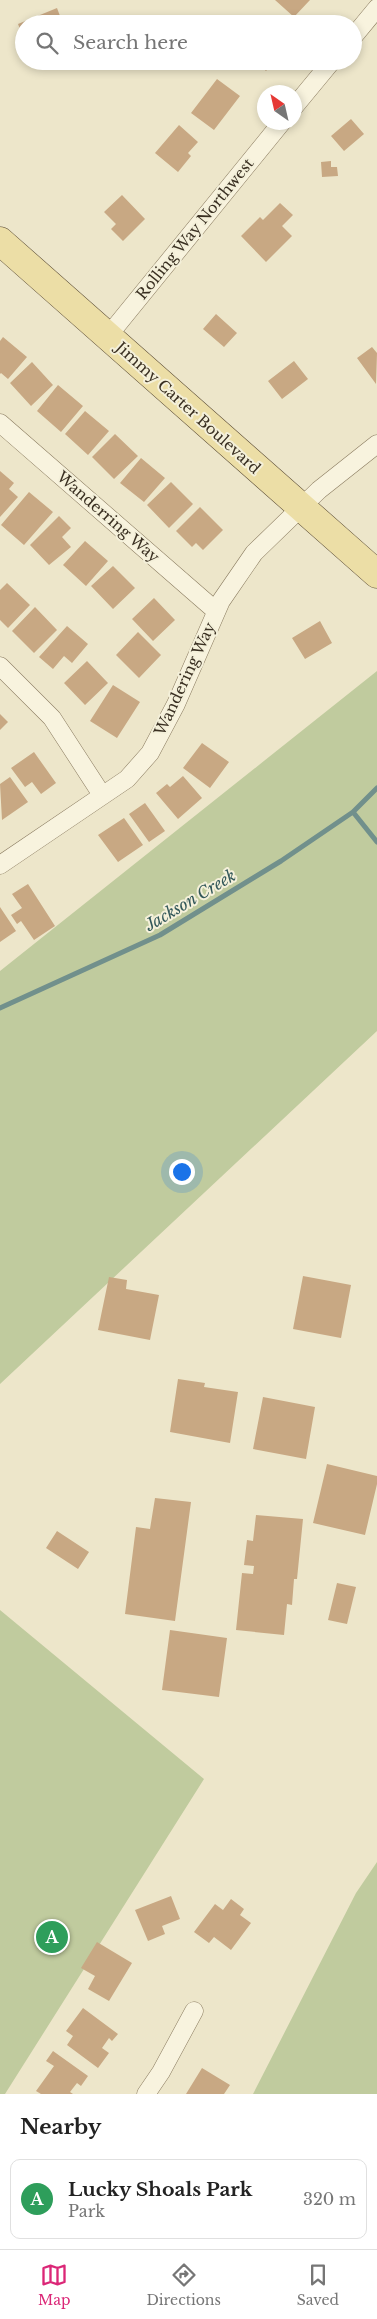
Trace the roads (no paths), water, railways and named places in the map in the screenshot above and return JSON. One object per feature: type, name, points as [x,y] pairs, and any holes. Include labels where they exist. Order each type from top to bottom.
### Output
[{"type":"main road","name":"Jimmy Carter Boulevard","points":[[0,241],[377,574]]},
{"type":"street","points":[[362,26],[377,8]]},
{"type":"street","points":[[302,98],[325,70]]},
{"type":"street","name":"Rolling Way Northwest","points":[[108,336],[275,130]]},
{"type":"street","name":"Wanderring Way","points":[[0,423],[216,611]]},
{"type":"street","name":"Wandering Way","points":[[0,865],[127,778],[150,753],[176,704],[221,601],[254,553],[334,477],[377,444]]},
{"type":"street","points":[[0,666],[52,718],[102,795]]},
{"type":"street","points":[[146,2094],[161,2072],[194,2011]]},
{"type":"waterway","name":"Jackson Creek","points":[[0,1008],[160,935],[281,861],[353,812],[377,788]]},
{"type":"waterway","points":[[353,812],[377,842]]},
{"type":"place","name":"Lucky Shoals Park","points":[[52,1937]]}]
